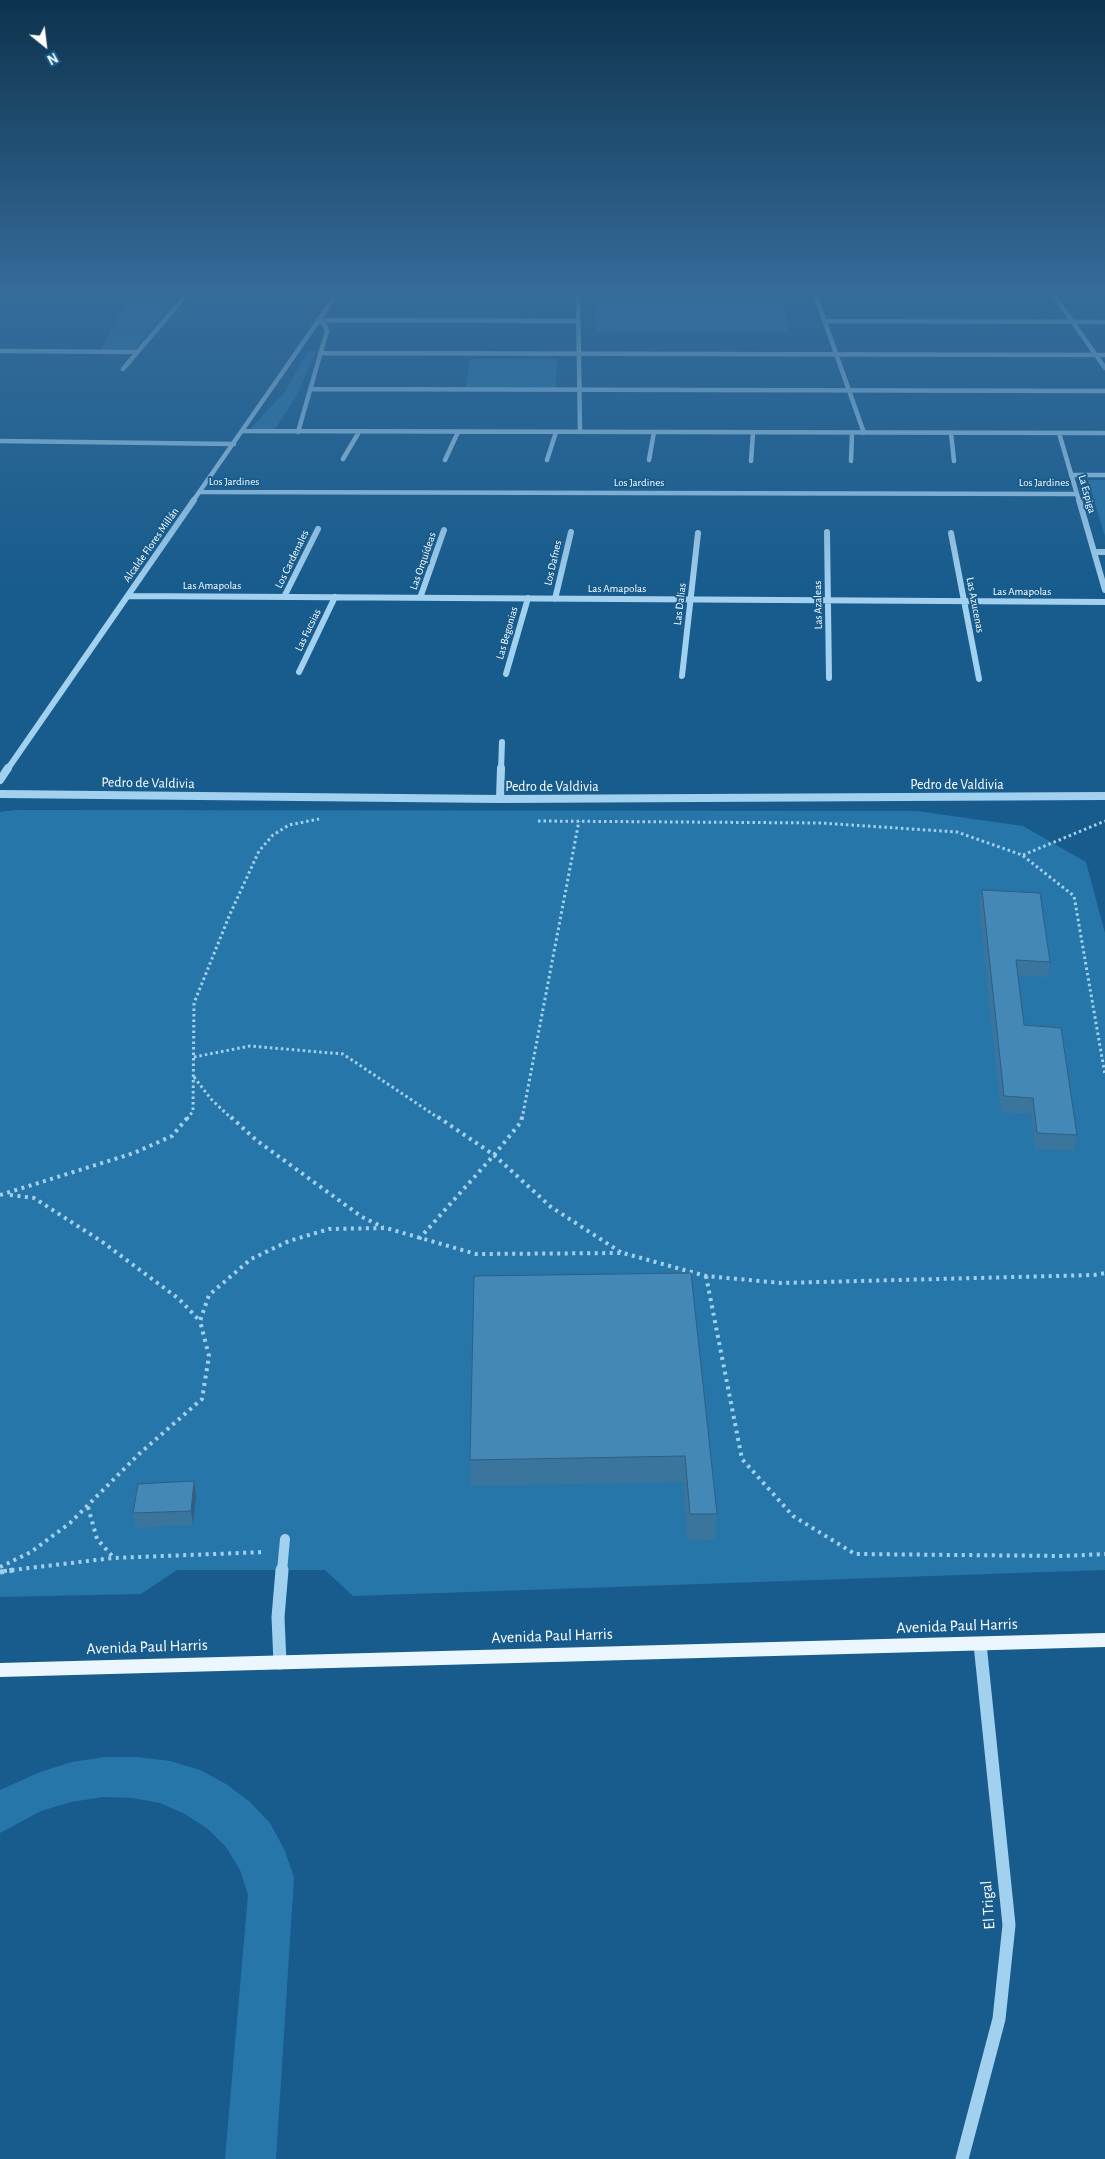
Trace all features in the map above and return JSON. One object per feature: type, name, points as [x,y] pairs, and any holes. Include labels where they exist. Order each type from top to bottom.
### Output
[{"type":"main road","name":"Avenida Paul Harris","points":[[0,1670],[1105,1640]]},
{"type":"street","name":"Alcalde Flores Millán","points":[[0,780],[267,395]]},
{"type":"street","points":[[298,432],[308,395]]},
{"type":"street","points":[[579,395],[580,432]]},
{"type":"street","points":[[851,395],[864,433]]},
{"type":"street","points":[[243,431],[1105,433]]},
{"type":"street","points":[[343,459],[359,432]]},
{"type":"street","points":[[445,460],[458,432]]},
{"type":"street","points":[[547,460],[556,432]]},
{"type":"street","points":[[650,460],[654,432]]},
{"type":"street","points":[[751,461],[752,433]]},
{"type":"street","points":[[851,461],[852,433]]},
{"type":"street","points":[[951,433],[954,461]]},
{"type":"street","name":"La Espiga","points":[[1059,433],[1105,590]]},
{"type":"street","points":[[0,441],[234,444]]},
{"type":"street","points":[[1071,475],[1105,475]]},
{"type":"street","name":"Los Jardines","points":[[201,492],[1077,494]]},
{"type":"street","name":"Los Cardenales","points":[[284,597],[318,529]]},
{"type":"street","name":"Las Orquídeas","points":[[420,598],[444,530]]},
{"type":"street","name":"Los Dafnes","points":[[555,598],[571,532]]},
{"type":"street","name":"Las Azaleas","points":[[827,532],[829,678]]},
{"type":"street","name":"Las Dalias","points":[[682,676],[698,533]]},
{"type":"street","name":"Las Azucenas","points":[[951,533],[979,680]]},
{"type":"street","points":[[1094,552],[1105,552]]},
{"type":"street","name":"Las Amapolas","points":[[128,596],[1105,602]]},
{"type":"street","name":"Las Fucsias","points":[[299,672],[335,597]]},
{"type":"street","name":"Las Begonias","points":[[506,674],[528,598]]},
{"type":"street","points":[[500,799],[502,742]]},
{"type":"street","name":"Pedro de Valdivia","points":[[0,794],[500,799],[1105,796]]},
{"type":"street","points":[[280,1662],[278,1618],[285,1539]]},
{"type":"street","name":"El Trigal","points":[[962,2159],[999,2020],[1009,1925],[980,1644]]},
{"type":"path","points":[[0,1195],[134,1152],[172,1136],[193,1111],[194,1003],[230,914],[259,850],[273,835],[289,825],[319,818]]},
{"type":"path","points":[[529,820],[821,823],[957,832],[1022,855],[1074,896],[1105,1075]]},
{"type":"path","points":[[419,1239],[521,1122],[579,821]]},
{"type":"path","points":[[1022,855],[1105,821]]},
{"type":"path","points":[[194,1057],[250,1046],[343,1054],[494,1155],[551,1207],[623,1253]]},
{"type":"path","points":[[194,1077],[211,1099],[256,1140],[362,1217],[386,1228],[419,1239],[476,1254],[623,1253],[706,1276],[781,1283],[1094,1275],[1105,1273]]},
{"type":"path","points":[[0,1567],[31,1552],[70,1524],[140,1454],[202,1399],[209,1356],[200,1321],[179,1299],[101,1241],[34,1198],[7,1194]]},
{"type":"path","points":[[200,1321],[209,1295],[251,1259],[289,1241],[329,1229],[386,1228]]},
{"type":"path","points":[[706,1276],[742,1459],[793,1516],[855,1554],[1064,1556],[1105,1554]]},
{"type":"path","points":[[88,1507],[97,1538],[113,1558]]},
{"type":"path","points":[[0,1572],[113,1558],[283,1551]]},
{"type":"shaded area","points":[[282,395],[297,395],[275,429],[250,429]]},
{"type":"shaded area","points":[[1088,480],[1105,480],[1105,536]]},
{"type":"shaded area","points":[[15,810],[917,811],[1023,826],[1086,862],[1105,933],[1105,1570],[353,1596],[325,1570],[177,1570],[141,1594],[0,1597],[0,812]]},
{"type":"shaded area","points":[[105,1757],[138,1757],[170,1761],[200,1770],[226,1784],[250,1802],[270,1823],[284,1849],[294,1877],[276,2159],[225,2159],[248,1895],[240,1870],[226,1847],[208,1829],[185,1814],[160,1803],[133,1798],[103,1797],[71,1802],[41,1811],[0,1833],[0,1790],[40,1772],[72,1762]]},
{"type":"building","points":[[982,890],[1040,893],[1050,962],[1016,960],[1024,1025],[1061,1028],[1077,1135],[1037,1133],[1033,1098],[1004,1096]]},
{"type":"building","points":[[691,1273],[717,1514],[690,1514],[685,1456],[470,1460],[474,1276]]},
{"type":"building","points":[[194,1481],[191,1511],[133,1513],[138,1484]]}]
